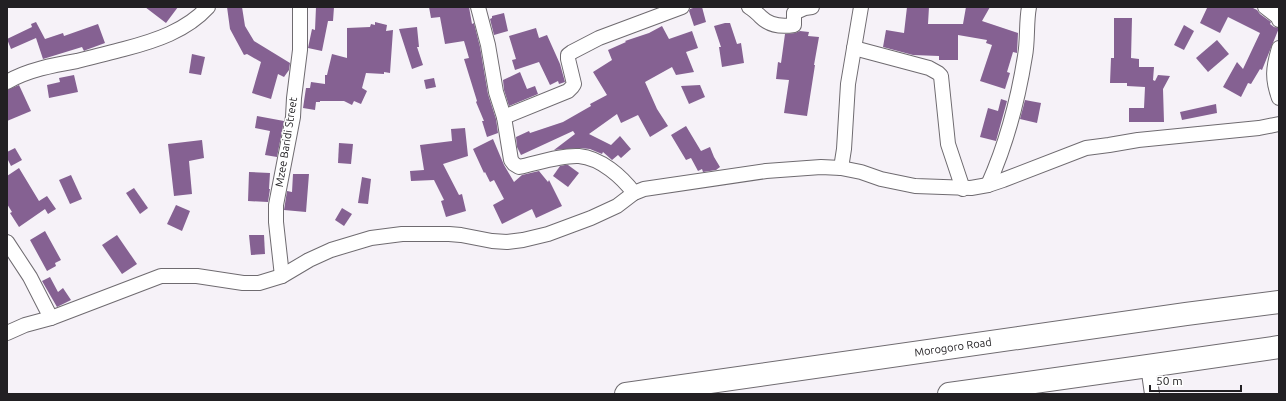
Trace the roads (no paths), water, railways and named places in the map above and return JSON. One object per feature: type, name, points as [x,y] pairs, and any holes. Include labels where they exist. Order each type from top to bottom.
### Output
[{"type":"highway","name":"Morogoro Road","points":[[626,394],[1178,315],[1279,302]]},
{"type":"highway","points":[[949,394],[1279,347]]},
{"type":"street","points":[[7,82],[54,65],[98,57],[160,39],[179,30],[202,14],[208,7]]},
{"type":"street","name":"Mzee Baridi Street","points":[[282,276],[276,222],[276,205],[293,117],[300,50],[300,7]]},
{"type":"street","points":[[478,7],[488,45],[496,92],[504,117],[511,160],[516,166],[519,167],[544,161],[580,156],[589,158],[610,168],[625,181],[634,193]]},
{"type":"street","points":[[504,117],[568,91],[574,84],[568,59],[568,55],[572,52],[599,38],[682,7]]},
{"type":"street","points":[[749,7],[774,26],[794,25],[794,14],[805,8],[812,7]]},
{"type":"street","points":[[841,168],[844,149],[848,84],[861,7]]},
{"type":"street","points":[[988,185],[1004,143],[1017,95],[1026,54],[1027,16],[1029,7]]},
{"type":"street","points":[[1265,7],[1278,17],[1279,20]]},
{"type":"street","points":[[854,48],[929,68],[941,76],[948,144],[963,189]]},
{"type":"street","points":[[1279,48],[1273,77],[1279,98]]},
{"type":"street","points":[[7,333],[25,325],[51,318],[161,276],[197,276],[243,283],[259,283],[282,276],[309,260],[331,250],[371,238],[402,234],[449,234],[492,241],[506,242],[523,240],[548,234],[591,218],[617,206],[634,193],[644,189],[766,171],[820,167],[841,168],[861,172],[881,179],[915,186],[963,189],[988,185],[1086,148],[1138,140],[1259,128],[1279,124]]},
{"type":"street","points":[[7,242],[30,277],[51,318]]},
{"type":"street","points":[[1148,366],[1152,394]]}]
